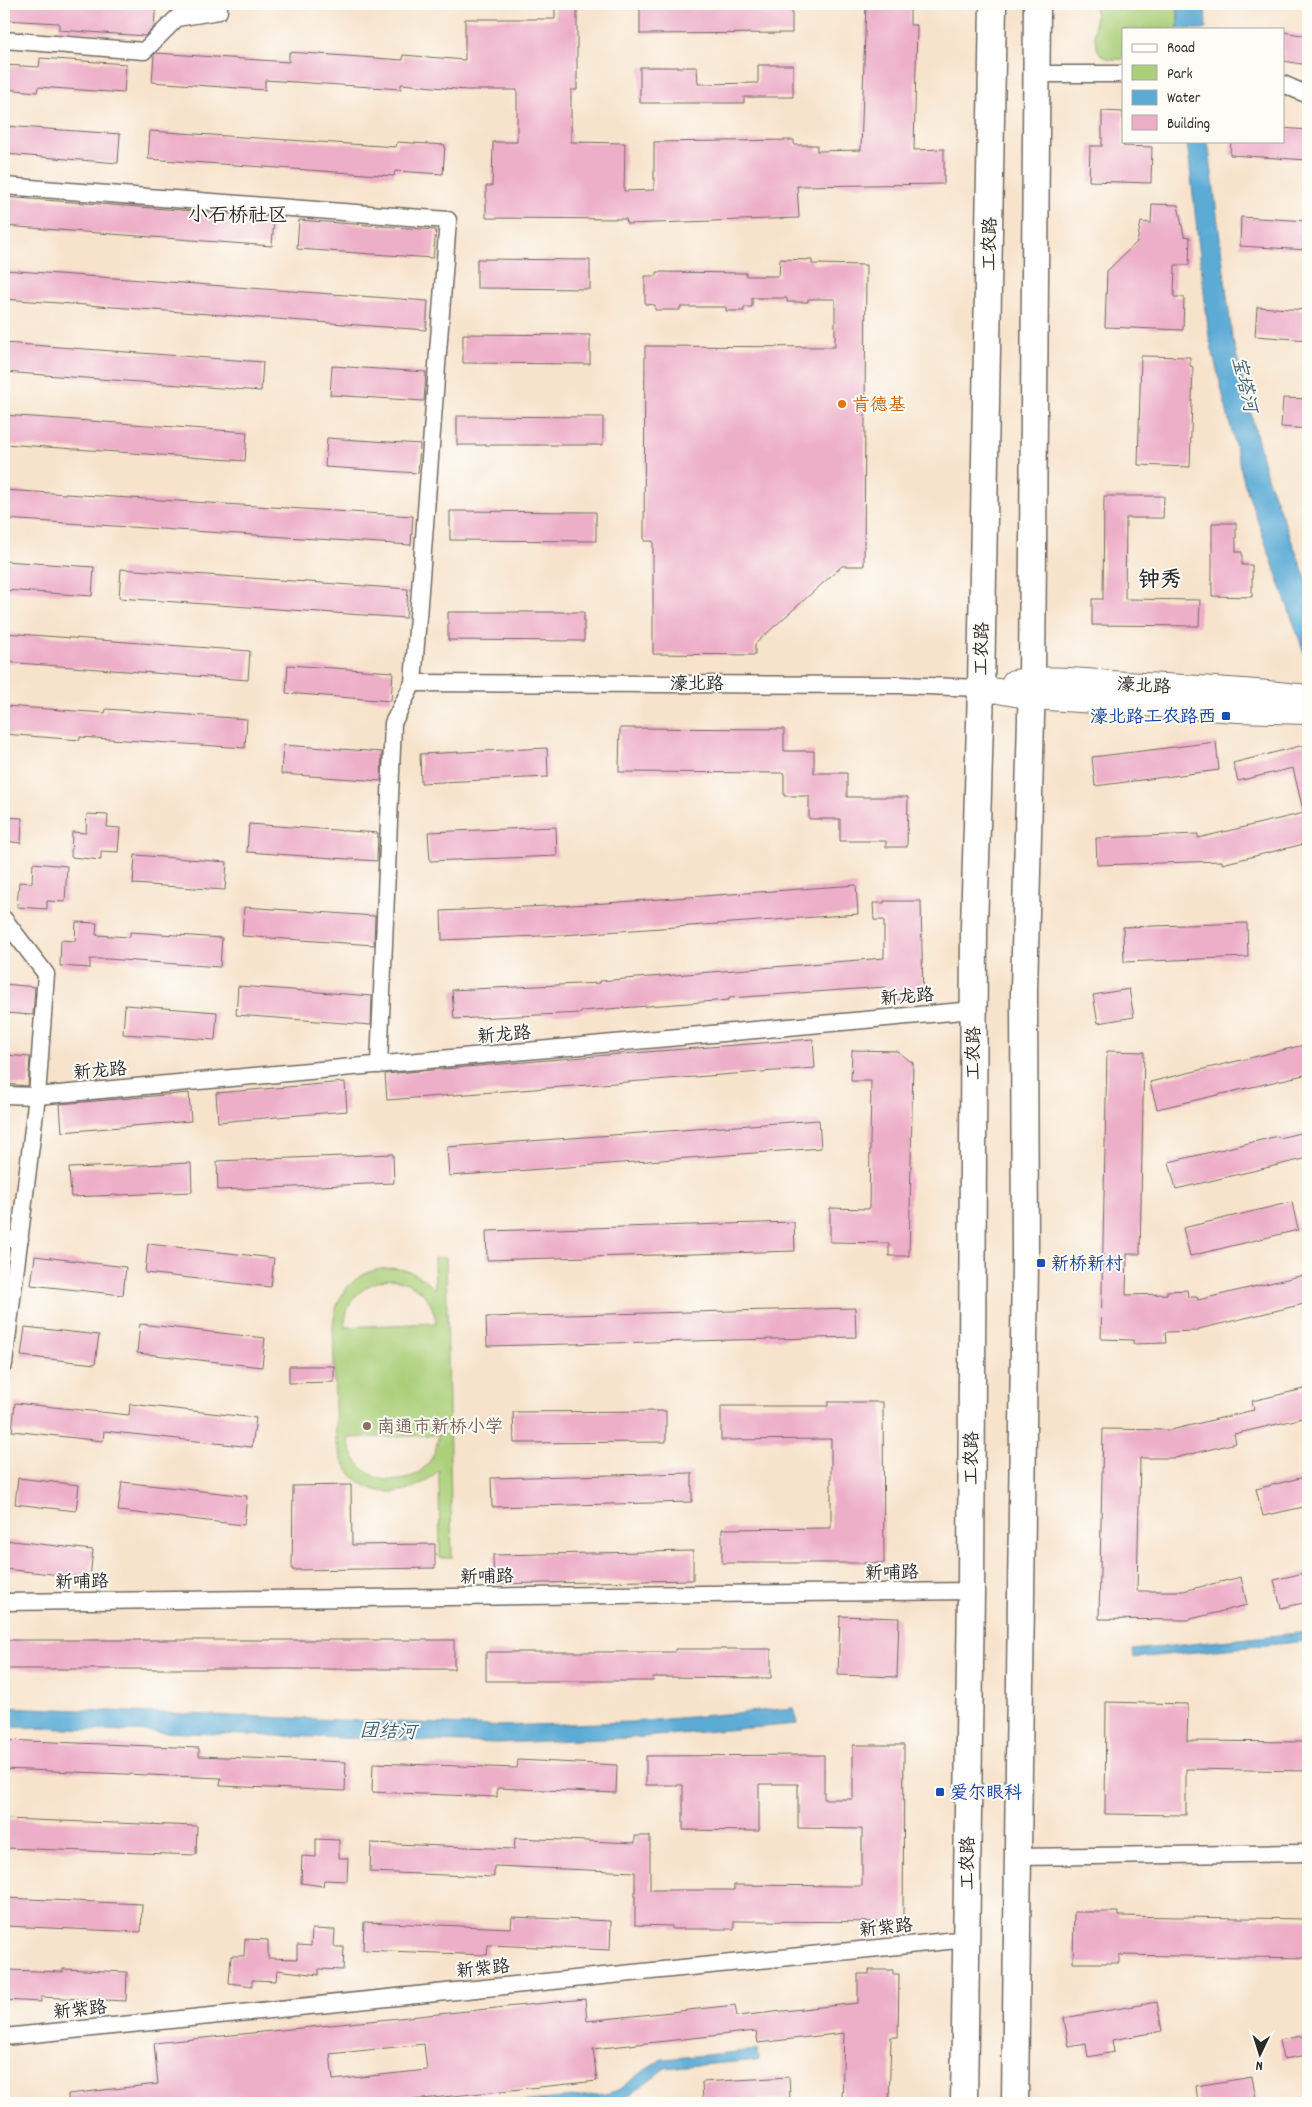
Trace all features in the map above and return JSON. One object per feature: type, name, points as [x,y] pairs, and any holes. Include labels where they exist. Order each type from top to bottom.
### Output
[{"type":"main road","name":"工农路","points":[[964,2103],[971,1591],[973,1010],[993,4]]},
{"type":"main road","points":[[1015,2103],[1024,1259],[1024,990],[1032,688],[1036,4]]},
{"type":"street","points":[[4,40],[144,51],[177,18],[219,10],[219,4]]},
{"type":"street","points":[[1035,74],[1122,74]]},
{"type":"street","points":[[1284,84],[1308,95]]},
{"type":"street","points":[[4,186],[448,220],[413,683],[393,723],[380,1065]]},
{"type":"street","name":"濠北路","points":[[413,683],[900,684],[980,688],[1032,688],[1238,710],[1304,704]]},
{"type":"street","points":[[4,919],[46,974],[37,1096],[12,1239],[4,1364]]},
{"type":"street","name":"新龙路","points":[[4,1095],[37,1096],[973,1010]]},
{"type":"street","name":"新哺路","points":[[4,1602],[971,1591]]},
{"type":"street","points":[[1018,1857],[1308,1853]]},
{"type":"street","name":"新紫路","points":[[4,2038],[966,1938]]},
{"type":"green space","points":[[1096,4],[1178,4],[1178,28],[1122,28],[1122,59],[1109,59],[1101,55],[1096,42]]},
{"type":"green space","points":[[434,1258],[446,1258],[452,1558],[440,1558],[439,1470],[424,1482],[408,1489],[391,1492],[376,1490],[362,1483],[350,1473],[341,1457],[336,1438],[333,1325],[340,1298],[351,1284],[362,1276],[387,1268],[400,1269],[412,1273],[435,1289]],"holes":[[[390,1279],[408,1283],[422,1292],[431,1306],[436,1323],[345,1327],[348,1309],[358,1294],[372,1284]],[[438,1435],[433,1454],[423,1469],[410,1477],[394,1480],[379,1478],[365,1470],[354,1457],[348,1438]]]},
{"type":"water","points":[[1178,4],[1205,4],[1206,28],[1178,28]]},
{"type":"water","points":[[1187,142],[1208,142],[1232,337],[1267,477],[1308,583],[1308,664],[1244,482],[1209,337]]},
{"type":"water","points":[[1308,1632],[1308,1641],[1134,1658],[1133,1650]]},
{"type":"water","name":"团结河","points":[[4,1707],[497,1726],[632,1722],[794,1708],[797,1724],[632,1738],[497,1743],[4,1727]]},
{"type":"water","points":[[758,2050],[759,2060],[665,2068],[621,2101],[615,2103],[509,2103],[605,2094],[619,2090],[663,2059]]},
{"type":"building","points":[[4,4],[156,4],[154,27],[145,36],[59,30],[59,23],[4,20]]},
{"type":"building","points":[[555,4],[577,4],[577,90],[571,90],[571,142],[625,143],[624,191],[654,190],[654,142],[794,140],[794,145],[817,145],[817,151],[861,150],[866,4],[910,4],[910,25],[917,25],[914,150],[944,149],[944,184],[797,186],[799,218],[627,224],[626,219],[486,218],[486,186],[492,186],[493,142],[517,142],[517,90],[466,90],[401,84],[401,89],[265,80],[265,90],[152,82],[154,55],[156,53],[289,62],[289,52],[403,60],[403,55],[465,60],[465,19],[555,19]]},
{"type":"building","points":[[640,4],[792,4],[792,33],[640,34]]},
{"type":"building","points":[[1284,32],[1308,36],[1308,65],[1284,61]]},
{"type":"building","points":[[40,58],[126,64],[124,93],[38,87],[37,92],[4,89],[4,65],[39,67]]},
{"type":"building","points":[[758,65],[793,65],[793,97],[744,97],[744,103],[640,103],[640,67],[697,67],[698,84],[758,83]]},
{"type":"building","points":[[1102,111],[1122,112],[1123,146],[1152,147],[1151,183],[1089,181],[1090,146],[1102,146]]},
{"type":"building","points":[[4,126],[120,134],[118,163],[4,154]]},
{"type":"building","points":[[1284,128],[1308,130],[1308,160],[1230,155],[1231,142],[1284,142]]},
{"type":"building","points":[[150,131],[396,147],[397,142],[445,145],[443,174],[395,171],[394,176],[148,159]]},
{"type":"building","points":[[4,197],[274,217],[272,246],[4,226]]},
{"type":"building","points":[[1152,204],[1178,205],[1184,236],[1190,237],[1189,265],[1175,265],[1174,297],[1184,297],[1183,330],[1105,327],[1107,271],[1137,242],[1141,222],[1151,223]]},
{"type":"building","points":[[1241,217],[1308,221],[1308,250],[1240,246]]},
{"type":"building","points":[[299,220],[436,230],[433,258],[297,249]]},
{"type":"building","points":[[477,259],[590,260],[590,289],[477,288]]},
{"type":"building","points":[[780,259],[812,260],[812,264],[866,265],[864,566],[842,566],[755,644],[755,655],[653,654],[653,541],[644,541],[645,346],[835,347],[835,299],[808,299],[808,302],[787,302],[787,298],[752,298],[752,307],[744,307],[744,311],[726,311],[726,307],[680,307],[680,310],[655,310],[655,305],[645,304],[645,276],[657,276],[657,272],[746,273],[746,276],[779,276]]},
{"type":"building","points":[[4,270],[428,301],[426,330],[4,299]]},
{"type":"building","points":[[1257,307],[1308,310],[1308,340],[1255,336]]},
{"type":"building","points":[[463,334],[590,335],[590,364],[463,363]]},
{"type":"building","points":[[4,343],[263,362],[261,391],[4,372]]},
{"type":"building","points":[[1141,356],[1190,357],[1190,366],[1193,367],[1190,467],[1138,465]]},
{"type":"building","points":[[332,366],[426,372],[424,401],[330,395]]},
{"type":"building","points":[[1283,398],[1308,399],[1308,429],[1281,427]]},
{"type":"building","points":[[4,415],[247,432],[245,461],[4,444]]},
{"type":"building","points":[[457,416],[603,417],[603,445],[457,445]]},
{"type":"building","points":[[327,438],[420,444],[418,473],[325,467]]},
{"type":"building","points":[[4,490],[413,516],[411,545],[4,519]]},
{"type":"building","points":[[1104,496],[1164,496],[1163,518],[1126,518],[1125,599],[1200,600],[1199,626],[1092,625],[1092,599],[1103,599]]},
{"type":"building","points":[[450,511],[596,512],[596,541],[450,540]]},
{"type":"building","points":[[1212,523],[1236,523],[1236,552],[1242,552],[1242,565],[1252,565],[1252,597],[1212,596]]},
{"type":"building","points":[[4,561],[94,567],[92,596],[4,590]]},
{"type":"building","points":[[121,569],[408,589],[406,618],[119,598]]},
{"type":"building","points":[[448,612],[584,612],[584,641],[448,640]]},
{"type":"building","points":[[4,633],[250,651],[248,680],[4,662]]},
{"type":"building","points":[[288,665],[393,672],[391,701],[286,693]]},
{"type":"building","points":[[4,706],[105,713],[106,709],[247,719],[245,748],[80,737],[80,740],[4,734]]},
{"type":"building","points":[[620,728],[784,729],[784,751],[814,751],[814,773],[847,773],[847,797],[908,797],[907,847],[886,847],[886,841],[840,841],[840,819],[809,819],[809,796],[784,796],[784,773],[619,772]]},
{"type":"building","points":[[1216,742],[1219,770],[1095,786],[1092,757]]},
{"type":"building","points":[[1308,744],[1308,809],[1303,810],[1293,768],[1238,781],[1233,763]]},
{"type":"building","points":[[283,745],[382,752],[381,781],[281,774]]},
{"type":"building","points":[[547,748],[548,777],[421,783],[420,754]]},
{"type":"building","points":[[1308,812],[1308,843],[1222,864],[1222,861],[1097,865],[1096,838],[1198,834],[1198,838]]},
{"type":"building","points":[[87,814],[108,815],[107,827],[120,828],[118,852],[101,851],[101,860],[71,857],[72,832],[86,833]]},
{"type":"building","points":[[4,817],[22,818],[21,843],[4,841]]},
{"type":"building","points":[[249,824],[378,833],[377,861],[247,852]]},
{"type":"building","points":[[556,827],[557,856],[430,861],[428,832]]},
{"type":"building","points":[[135,855],[227,862],[225,890],[133,884]]},
{"type":"building","points":[[33,863],[67,866],[65,902],[47,901],[47,909],[17,907],[19,882],[32,883]]},
{"type":"building","points":[[856,885],[858,914],[563,935],[442,940],[441,911],[592,904]]},
{"type":"building","points":[[884,901],[921,901],[923,999],[885,1000],[885,987],[729,998],[729,1000],[581,1011],[581,1013],[454,1019],[452,990],[600,983],[600,981],[884,958],[884,920],[874,920],[873,903],[884,903]]},
{"type":"building","points":[[244,907],[375,916],[374,945],[242,936]]},
{"type":"building","points":[[76,922],[97,923],[96,935],[130,937],[130,932],[222,938],[220,967],[107,959],[90,959],[90,968],[60,966],[61,940],[75,941]]},
{"type":"building","points":[[1247,923],[1248,957],[1124,962],[1123,927]]},
{"type":"building","points":[[4,984],[35,987],[33,1015],[4,1013]]},
{"type":"building","points":[[238,986],[372,996],[371,1025],[236,1015]]},
{"type":"building","points":[[1129,989],[1134,1017],[1098,1023],[1093,995]]},
{"type":"building","points":[[125,1005],[217,1012],[215,1040],[123,1034]]},
{"type":"building","points":[[813,1039],[815,1068],[387,1100],[385,1074]]},
{"type":"building","points":[[1308,1044],[1308,1074],[1157,1109],[1150,1082]]},
{"type":"building","points":[[852,1050],[897,1051],[913,1063],[909,1256],[889,1256],[889,1243],[830,1242],[830,1208],[869,1209],[871,1081],[851,1081]]},
{"type":"building","points":[[1107,1051],[1144,1052],[1140,1254],[1127,1254],[1126,1295],[1167,1294],[1167,1291],[1187,1290],[1188,1297],[1197,1297],[1198,1300],[1308,1274],[1308,1303],[1199,1329],[1199,1331],[1165,1332],[1166,1343],[1133,1344],[1133,1340],[1101,1339]]},
{"type":"building","points":[[4,1055],[30,1057],[28,1086],[4,1084]]},
{"type":"building","points":[[345,1082],[347,1111],[218,1122],[216,1093]]},
{"type":"building","points":[[189,1093],[191,1121],[62,1132],[60,1104]]},
{"type":"building","points":[[819,1120],[821,1148],[449,1176],[447,1147]]},
{"type":"building","points":[[1308,1131],[1308,1158],[1176,1189],[1169,1162],[1278,1136],[1279,1138]]},
{"type":"building","points":[[393,1154],[394,1183],[218,1190],[217,1161]]},
{"type":"building","points":[[191,1163],[192,1192],[71,1197],[69,1168]]},
{"type":"building","points":[[1292,1202],[1298,1230],[1190,1256],[1183,1228]]},
{"type":"building","points":[[794,1222],[795,1251],[487,1260],[486,1231]]},
{"type":"building","points":[[148,1244],[274,1258],[271,1287],[145,1273]]},
{"type":"building","points":[[35,1256],[126,1267],[123,1295],[31,1285]]},
{"type":"building","points":[[855,1308],[856,1337],[487,1346],[486,1317]]},
{"type":"building","points":[[140,1324],[265,1338],[262,1367],[137,1353]]},
{"type":"building","points":[[25,1327],[99,1335],[95,1364],[21,1356]]},
{"type":"building","points":[[289,1366],[334,1366],[334,1382],[289,1383]]},
{"type":"building","points":[[1308,1388],[1308,1417],[1234,1434],[1236,1443],[1175,1458],[1140,1458],[1137,1591],[1183,1591],[1241,1577],[1247,1605],[1187,1620],[1099,1619],[1103,1429],[1171,1430],[1254,1410],[1252,1401]]},
{"type":"building","points":[[828,1402],[883,1402],[884,1563],[722,1563],[722,1529],[831,1528],[831,1439],[721,1440],[721,1406],[828,1406]]},
{"type":"building","points":[[15,1403],[129,1415],[130,1404],[256,1418],[252,1447],[104,1431],[103,1441],[12,1431]]},
{"type":"building","points":[[666,1411],[666,1442],[514,1443],[513,1412]]},
{"type":"building","points":[[692,1473],[692,1502],[492,1507],[491,1478]]},
{"type":"building","points":[[1308,1476],[1308,1506],[1263,1516],[1256,1489]]},
{"type":"building","points":[[18,1478],[79,1485],[76,1511],[15,1504]]},
{"type":"building","points":[[122,1482],[247,1496],[244,1525],[118,1511]]},
{"type":"building","points":[[351,1485],[352,1545],[435,1544],[435,1568],[292,1570],[293,1486]]},
{"type":"building","points":[[4,1540],[93,1550],[90,1578],[4,1569]]},
{"type":"building","points":[[693,1551],[693,1580],[494,1584],[493,1555]]},
{"type":"building","points":[[1308,1572],[1308,1602],[1281,1608],[1274,1580]]},
{"type":"building","points":[[840,1616],[899,1618],[897,1677],[838,1675]]},
{"type":"building","points":[[4,1640],[454,1640],[454,1669],[4,1669]]},
{"type":"building","points":[[675,1649],[771,1649],[771,1678],[653,1677],[653,1681],[486,1681],[486,1652],[675,1652]]},
{"type":"building","points":[[1106,1702],[1188,1704],[1187,1741],[1308,1742],[1308,1771],[1186,1769],[1186,1815],[1105,1814]]},
{"type":"building","points":[[4,1740],[199,1748],[199,1756],[346,1762],[345,1791],[220,1786],[221,1778],[4,1769]]},
{"type":"building","points":[[853,1745],[904,1745],[903,1922],[734,1921],[734,1929],[672,1929],[672,1926],[635,1925],[635,1872],[494,1866],[494,1877],[370,1872],[371,1843],[514,1849],[515,1838],[635,1843],[635,1836],[650,1836],[650,1890],[734,1890],[734,1885],[862,1886],[862,1829],[798,1828],[798,1784],[759,1784],[759,1831],[683,1830],[683,1785],[646,1785],[646,1756],[824,1755],[824,1799],[853,1799]]},
{"type":"building","points":[[518,1760],[617,1765],[616,1793],[497,1788],[497,1797],[372,1792],[373,1763],[517,1768]]},
{"type":"building","points":[[4,1819],[197,1826],[196,1855],[4,1848]]},
{"type":"building","points":[[316,1839],[339,1840],[339,1858],[348,1858],[347,1881],[324,1880],[323,1886],[301,1883],[302,1856],[316,1857]]},
{"type":"building","points":[[4,1898],[142,1904],[141,1932],[4,1926]]},
{"type":"building","points":[[1074,1912],[1118,1912],[1118,1916],[1308,1919],[1308,1958],[1119,1955],[1119,1963],[1073,1963]]},
{"type":"building","points":[[512,1917],[611,1921],[610,1950],[488,1945],[487,1955],[363,1950],[364,1922],[511,1928]]},
{"type":"building","points":[[312,1929],[335,1930],[334,1947],[344,1947],[343,1970],[319,1969],[319,1975],[277,1970],[276,1981],[252,1980],[252,1986],[229,1983],[231,1956],[244,1956],[245,1939],[268,1940],[268,1958],[297,1959],[297,1945],[311,1946]]},
{"type":"building","points":[[63,1969],[127,1972],[126,2001],[41,1997],[41,2002],[4,2000],[4,1977],[7,1977],[8,1970],[63,1972]]},
{"type":"building","points":[[869,1970],[893,1970],[893,1974],[899,1974],[898,2037],[891,2037],[889,2103],[842,2103],[844,2033],[758,2043],[756,2031],[593,2049],[597,2081],[384,2103],[68,2103],[68,2094],[158,2084],[154,2043],[585,1999],[587,2021],[735,2005],[737,2016],[858,2003],[858,1974],[869,1974]],"holes":[[[424,2044],[427,2070],[333,2080],[330,2054]]]},
{"type":"building","points":[[1157,2002],[1162,2031],[1112,2040],[1114,2052],[1088,2057],[1086,2044],[1069,2047],[1064,2018]]},
{"type":"building","points":[[1308,2035],[1308,2055],[1283,2059],[1279,2040]]},
{"type":"building","points":[[789,2077],[790,2098],[703,2103],[702,2082]]},
{"type":"building","points":[[1252,2077],[1257,2103],[1198,2103],[1196,2086]]},
{"type":"place","name":"肯德基","points":[[842,404]]},
{"type":"place","name":"濠北路工农路西","points":[[1226,716]]},
{"type":"place","name":"新桥新村","points":[[1041,1263]]},
{"type":"place","name":"南通市新桥小学","points":[[367,1426]]},
{"type":"place","name":"爱尔眼科","points":[[940,1792]]},
{"type":"district","name":"小石桥社区","points":[[238,214]]},
{"type":"district","name":"钟秀","points":[[1160,578]]},
{"type":"water label","name":"宝塔河","points":[[1246,384]]}]
